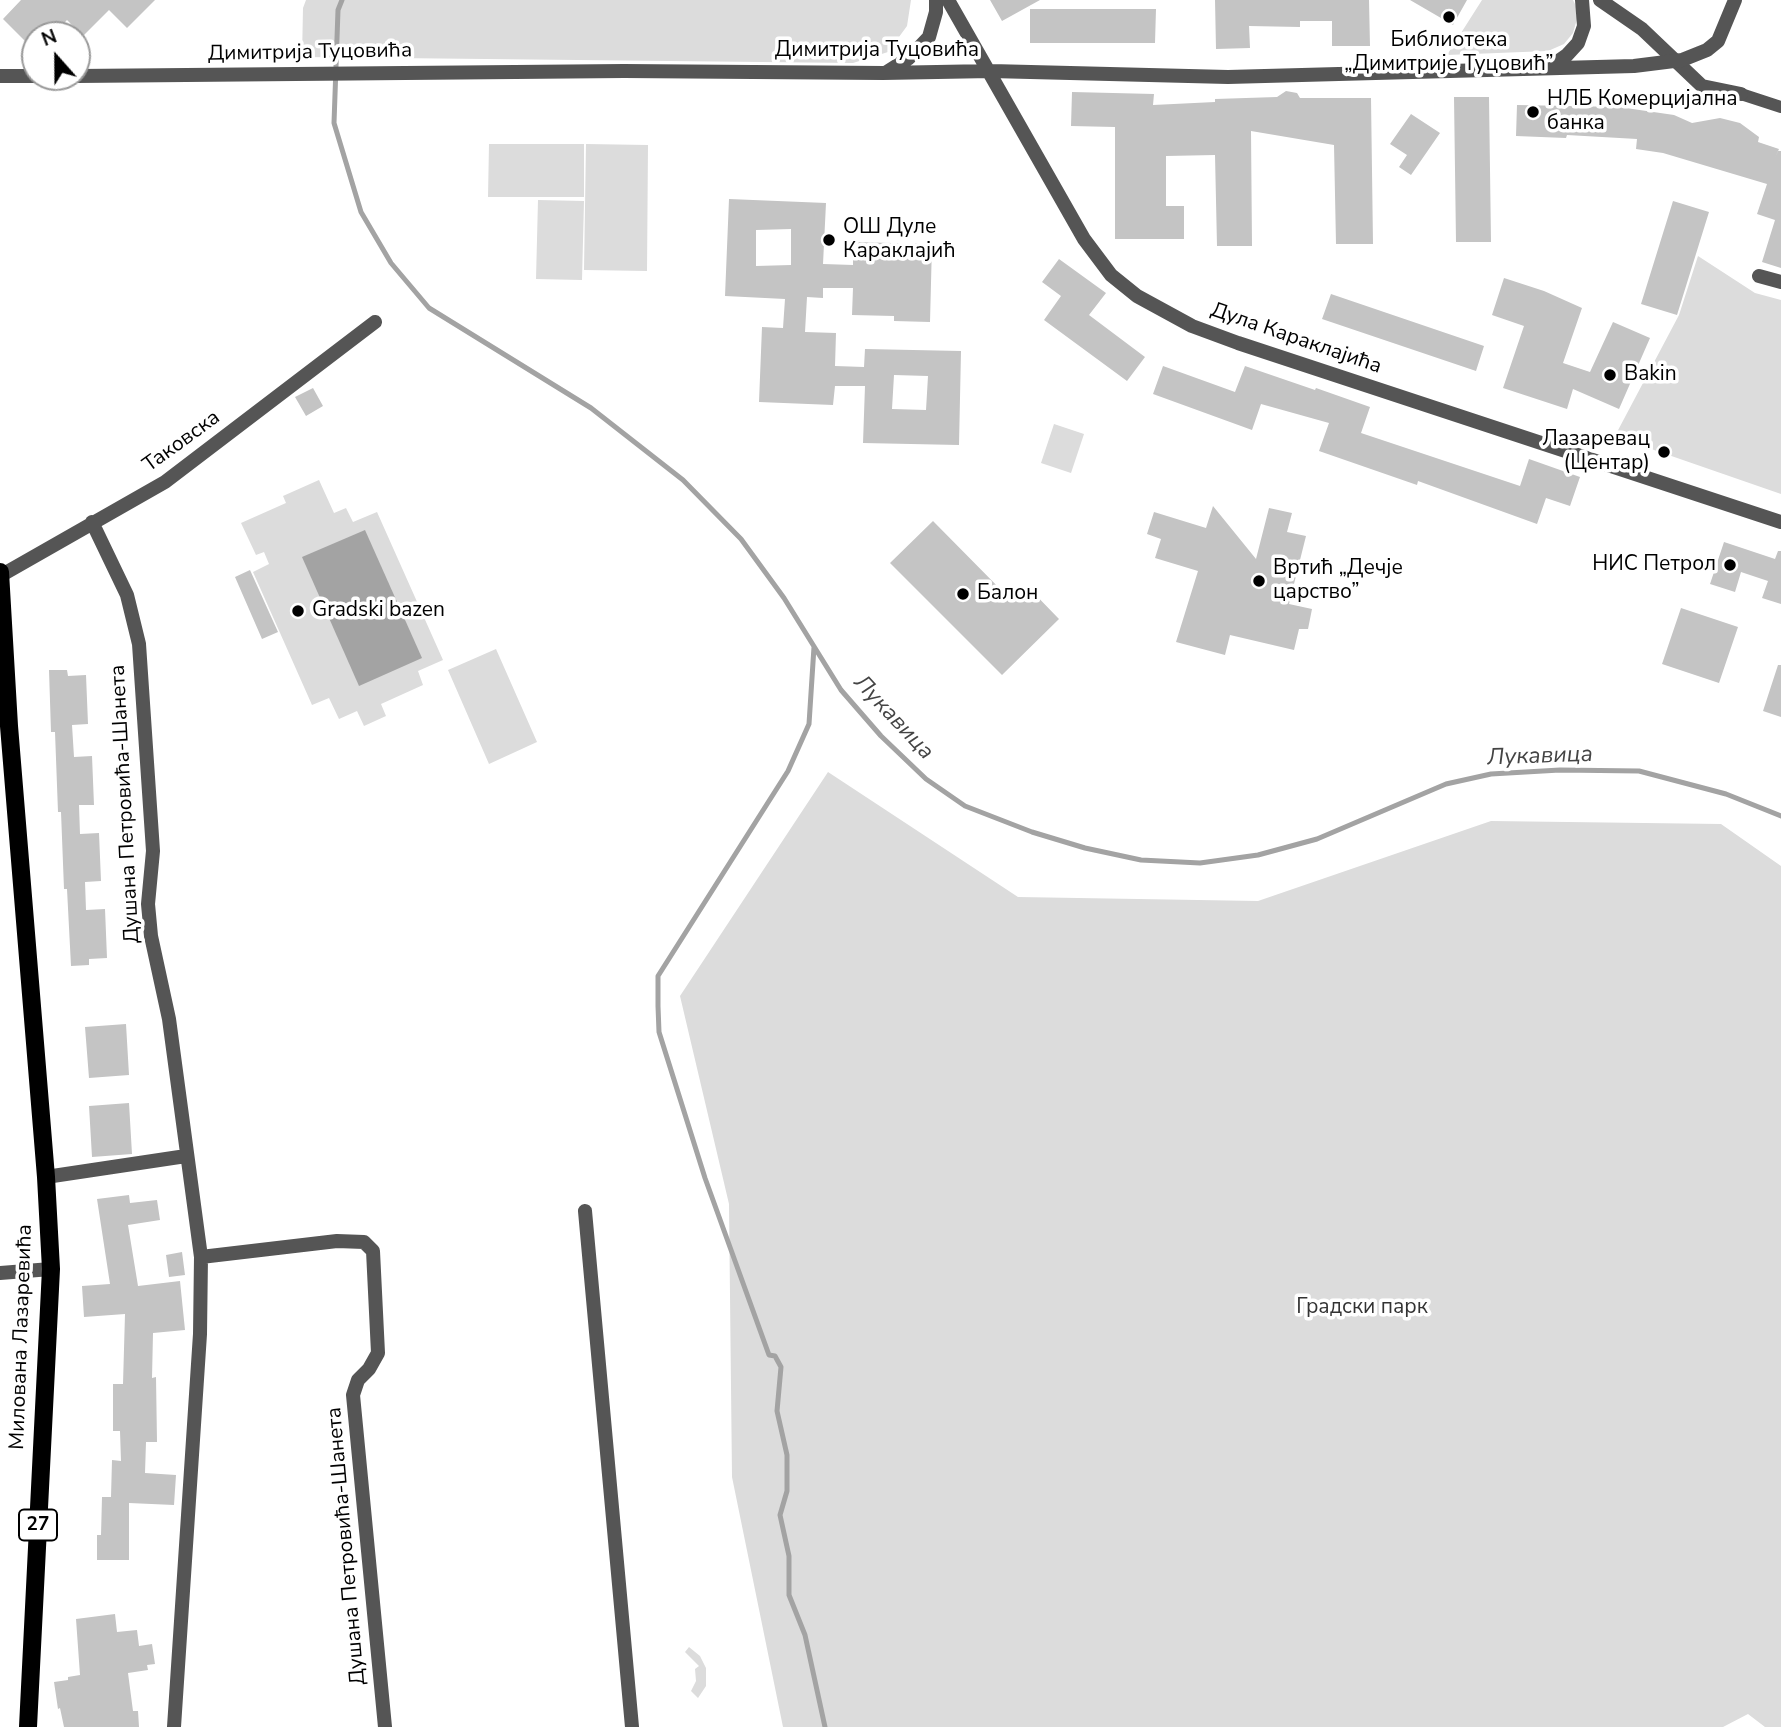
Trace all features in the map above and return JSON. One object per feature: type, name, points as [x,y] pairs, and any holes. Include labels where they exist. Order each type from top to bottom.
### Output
[{"type":"main road","name":"Милована Лазаревића","points":[[0,575],[51,1269],[27,1727]]},
{"type":"street","points":[[883,73],[909,58],[929,37],[936,12],[936,0]]},
{"type":"street","name":"Дула Караклајића","points":[[948,0],[1096,258],[1122,285],[1151,305],[1192,326],[1238,343],[1781,522]]},
{"type":"street","points":[[1550,67],[1578,43],[1584,26],[1582,0]]},
{"type":"street","points":[[1600,0],[1642,29],[1702,86],[1741,94],[1781,107]]},
{"type":"street","name":"Димитрија Туцовића","points":[[91,76],[991,71],[1228,77],[1634,66],[1695,56],[1718,41],[1735,0]]},
{"type":"street","points":[[0,76],[21,76]]},
{"type":"street","points":[[1759,276],[1781,282]]},
{"type":"street","name":"Таковска","points":[[0,575],[165,482],[375,322]]},
{"type":"street","name":"Душана Петровића-Шанета","points":[[92,522],[127,595],[139,644],[153,851],[148,904],[151,936],[169,1020],[201,1258],[200,1334],[174,1727]]},
{"type":"street","points":[[46,1177],[186,1156]]},
{"type":"street","points":[[585,1211],[632,1727]]},
{"type":"street","name":"Душана Петровића-Шанета","points":[[201,1258],[337,1241],[364,1242],[373,1251],[378,1353],[369,1369],[358,1380],[353,1395],[385,1727]]},
{"type":"street","points":[[0,1273],[51,1269]]},
{"type":"green space","points":[[306,0],[911,0],[907,26],[888,52],[853,63],[302,57],[303,8]]},
{"type":"green space","points":[[1482,0],[1573,0],[1577,19],[1573,33],[1564,44],[1548,51],[1447,55]]},
{"type":"green space","points":[[489,144],[584,144],[584,197],[488,197]]},
{"type":"green space","points":[[586,144],[648,145],[647,271],[584,270]]},
{"type":"green space","points":[[538,200],[584,201],[582,280],[536,279]]},
{"type":"green space","points":[[1698,256],[1755,293],[1781,300],[1781,494],[1631,442],[1633,438],[1616,434],[1679,315]]},
{"type":"green space","points":[[1054,424],[1084,434],[1071,473],[1041,463]]},
{"type":"green space","name":"Gradski bazen","points":[[319,480],[334,513],[346,508],[353,522],[377,512],[443,660],[418,671],[423,685],[381,704],[386,716],[364,726],[357,711],[339,719],[329,698],[312,705],[253,572],[269,564],[264,552],[256,555],[241,523],[286,503],[283,496]]},
{"type":"green space","name":"Gradski bazen","points":[[496,649],[537,742],[489,764],[448,670]]},
{"type":"green space","name":"Градски парк","points":[[828,772],[1018,897],[1258,901],[1491,821],[1721,824],[1781,866],[1781,1727],[1765,1727],[1748,1714],[1723,1727],[783,1727],[732,1477],[729,1204],[680,996]]},
{"type":"green space","points":[[689,1647],[700,1656],[706,1668],[706,1686],[698,1698],[691,1691],[696,1681],[695,1669],[699,1666],[685,1652]]},
{"type":"shaded area","points":[[365,530],[422,658],[359,686],[302,557]]},
{"type":"building","points":[[21,0],[155,0],[127,28],[109,10],[91,28],[91,21],[21,21],[21,37],[3,19]]},
{"type":"building","points":[[990,0],[1040,0],[1002,21]]},
{"type":"building","points":[[1215,0],[1369,0],[1370,46],[1332,46],[1332,21],[1300,21],[1300,27],[1249,26],[1250,48],[1216,49]]},
{"type":"building","name":"Библиотека „Димитрије Туцовић”","points":[[1410,0],[1467,0],[1453,25]]},
{"type":"building","points":[[1030,9],[1156,9],[1155,43],[1030,43]]},
{"type":"building","points":[[1286,91],[1297,93],[1300,98],[1371,98],[1373,244],[1336,244],[1334,145],[1251,131],[1252,246],[1217,246],[1215,155],[1166,156],[1166,206],[1184,206],[1184,239],[1115,239],[1115,127],[1071,126],[1072,92],[1154,94],[1153,105],[1277,97]]},
{"type":"building","points":[[1454,97],[1489,97],[1491,242],[1456,242]]},
{"type":"building","points":[[1517,105],[1619,107],[1674,115],[1692,123],[1720,118],[1740,123],[1759,137],[1758,142],[1781,151],[1781,268],[1762,262],[1775,220],[1757,214],[1767,184],[1663,153],[1636,149],[1637,139],[1567,135],[1566,138],[1516,136]]},
{"type":"building","points":[[1411,114],[1440,133],[1411,175],[1399,167],[1407,155],[1390,144]]},
{"type":"building","points":[[729,199],[826,203],[823,264],[853,265],[853,242],[932,244],[930,322],[894,321],[894,316],[852,315],[853,288],[823,288],[823,298],[807,297],[805,332],[836,333],[835,366],[864,367],[865,349],[961,351],[959,445],[863,443],[865,386],[835,386],[833,405],[759,402],[762,327],[783,328],[785,299],[725,296]],"holes":[[[791,229],[791,265],[756,266],[756,230]],[[894,375],[928,376],[926,410],[892,409]]]},
{"type":"building","points":[[1673,201],[1709,212],[1677,315],[1641,304]]},
{"type":"building","points":[[1059,259],[1106,293],[1089,315],[1145,357],[1127,381],[1044,320],[1061,296],[1042,282]]},
{"type":"building","points":[[1504,278],[1544,291],[1582,308],[1563,363],[1590,372],[1613,322],[1650,338],[1619,409],[1573,389],[1567,409],[1503,388],[1524,326],[1492,315]]},
{"type":"building","points":[[1331,294],[1484,346],[1476,371],[1322,319]]},
{"type":"building","points":[[1163,366],[1235,392],[1245,366],[1315,390],[1316,388],[1370,407],[1361,433],[1520,486],[1529,459],[1580,477],[1570,506],[1546,498],[1537,524],[1418,481],[1417,485],[1319,451],[1329,423],[1261,404],[1252,430],[1153,394]]},
{"type":"building","points":[[313,388],[323,406],[306,416],[295,397]]},
{"type":"building","name":"Вртић „Дечје царство”","points":[[1213,506],[1256,559],[1269,508],[1292,513],[1287,532],[1306,536],[1289,604],[1312,609],[1308,629],[1299,629],[1294,650],[1230,635],[1225,655],[1176,642],[1198,571],[1155,558],[1161,539],[1147,534],[1154,512],[1206,528]]},
{"type":"building","name":"Балон","points":[[933,521],[1012,601],[1027,586],[1059,619],[1002,675],[890,563]]},
{"type":"building","points":[[1724,542],[1775,559],[1778,551],[1781,551],[1781,604],[1762,598],[1768,581],[1741,572],[1735,592],[1710,584]]},
{"type":"building","name":"Gradski bazen","points":[[250,570],[278,632],[262,639],[235,577]]},
{"type":"building","points":[[1681,608],[1738,627],[1719,683],[1662,664]]},
{"type":"building","points":[[1778,665],[1781,665],[1781,717],[1763,711]]},
{"type":"building","points":[[49,670],[67,670],[68,676],[86,675],[88,724],[72,725],[74,757],[92,756],[94,805],[79,805],[80,834],[99,833],[101,881],[85,882],[86,910],[105,909],[107,958],[89,959],[89,965],[71,966],[61,812],[58,812],[55,732],[51,732]]},
{"type":"building","points":[[126,1024],[129,1075],[89,1078],[85,1027]]},
{"type":"building","points":[[129,1103],[132,1154],[92,1157],[89,1106]]},
{"type":"building","points":[[129,1195],[130,1203],[157,1200],[160,1220],[128,1225],[138,1286],[180,1281],[185,1330],[153,1333],[152,1378],[156,1377],[157,1442],[146,1442],[145,1473],[176,1475],[174,1505],[129,1503],[129,1560],[97,1560],[102,1497],[111,1497],[112,1460],[121,1461],[120,1431],[113,1431],[113,1384],[123,1384],[125,1314],[84,1317],[82,1286],[110,1284],[97,1199]]},
{"type":"building","points":[[182,1252],[185,1275],[169,1277],[166,1255]]},
{"type":"building","points":[[115,1614],[117,1632],[137,1630],[139,1646],[152,1644],[155,1664],[147,1665],[148,1670],[128,1673],[133,1711],[138,1711],[139,1727],[64,1727],[54,1682],[80,1675],[76,1619]]},
{"type":"waterway","name":"Лукавица","points":[[342,0],[338,10],[334,123],[361,212],[391,263],[429,308],[591,408],[683,480],[741,539],[784,598],[841,690],[881,736],[926,779],[965,806],[1032,832],[1085,848],[1141,860],[1200,863],[1258,855],[1317,839],[1446,784],[1491,774],[1560,770],[1639,771],[1726,794],[1781,816]]},
{"type":"waterway","points":[[814,647],[809,724],[788,771],[658,976],[658,1006],[659,1032],[705,1178],[769,1355],[775,1356],[781,1367],[777,1411],[787,1455],[787,1491],[780,1515],[789,1556],[789,1595],[805,1635],[825,1727]]},
{"type":"place","name":"Библиотека „Димитрије Туцовић”","points":[[1449,17]]},
{"type":"place","name":"НЛБ Комерцијална банка","points":[[1533,112]]},
{"type":"place","name":"ОШ Дуле Караклајић","points":[[829,240]]},
{"type":"place","name":"Bakin","points":[[1610,375]]},
{"type":"place","name":"Лазаревац (Центар)","points":[[1664,452]]},
{"type":"place","name":"НИС Петрол","points":[[1730,565]]},
{"type":"place","name":"Вртић „Дечје царство”","points":[[1259,581]]},
{"type":"place","name":"Балон","points":[[963,594]]},
{"type":"place","name":"Gradski bazen","points":[[298,611]]}]
